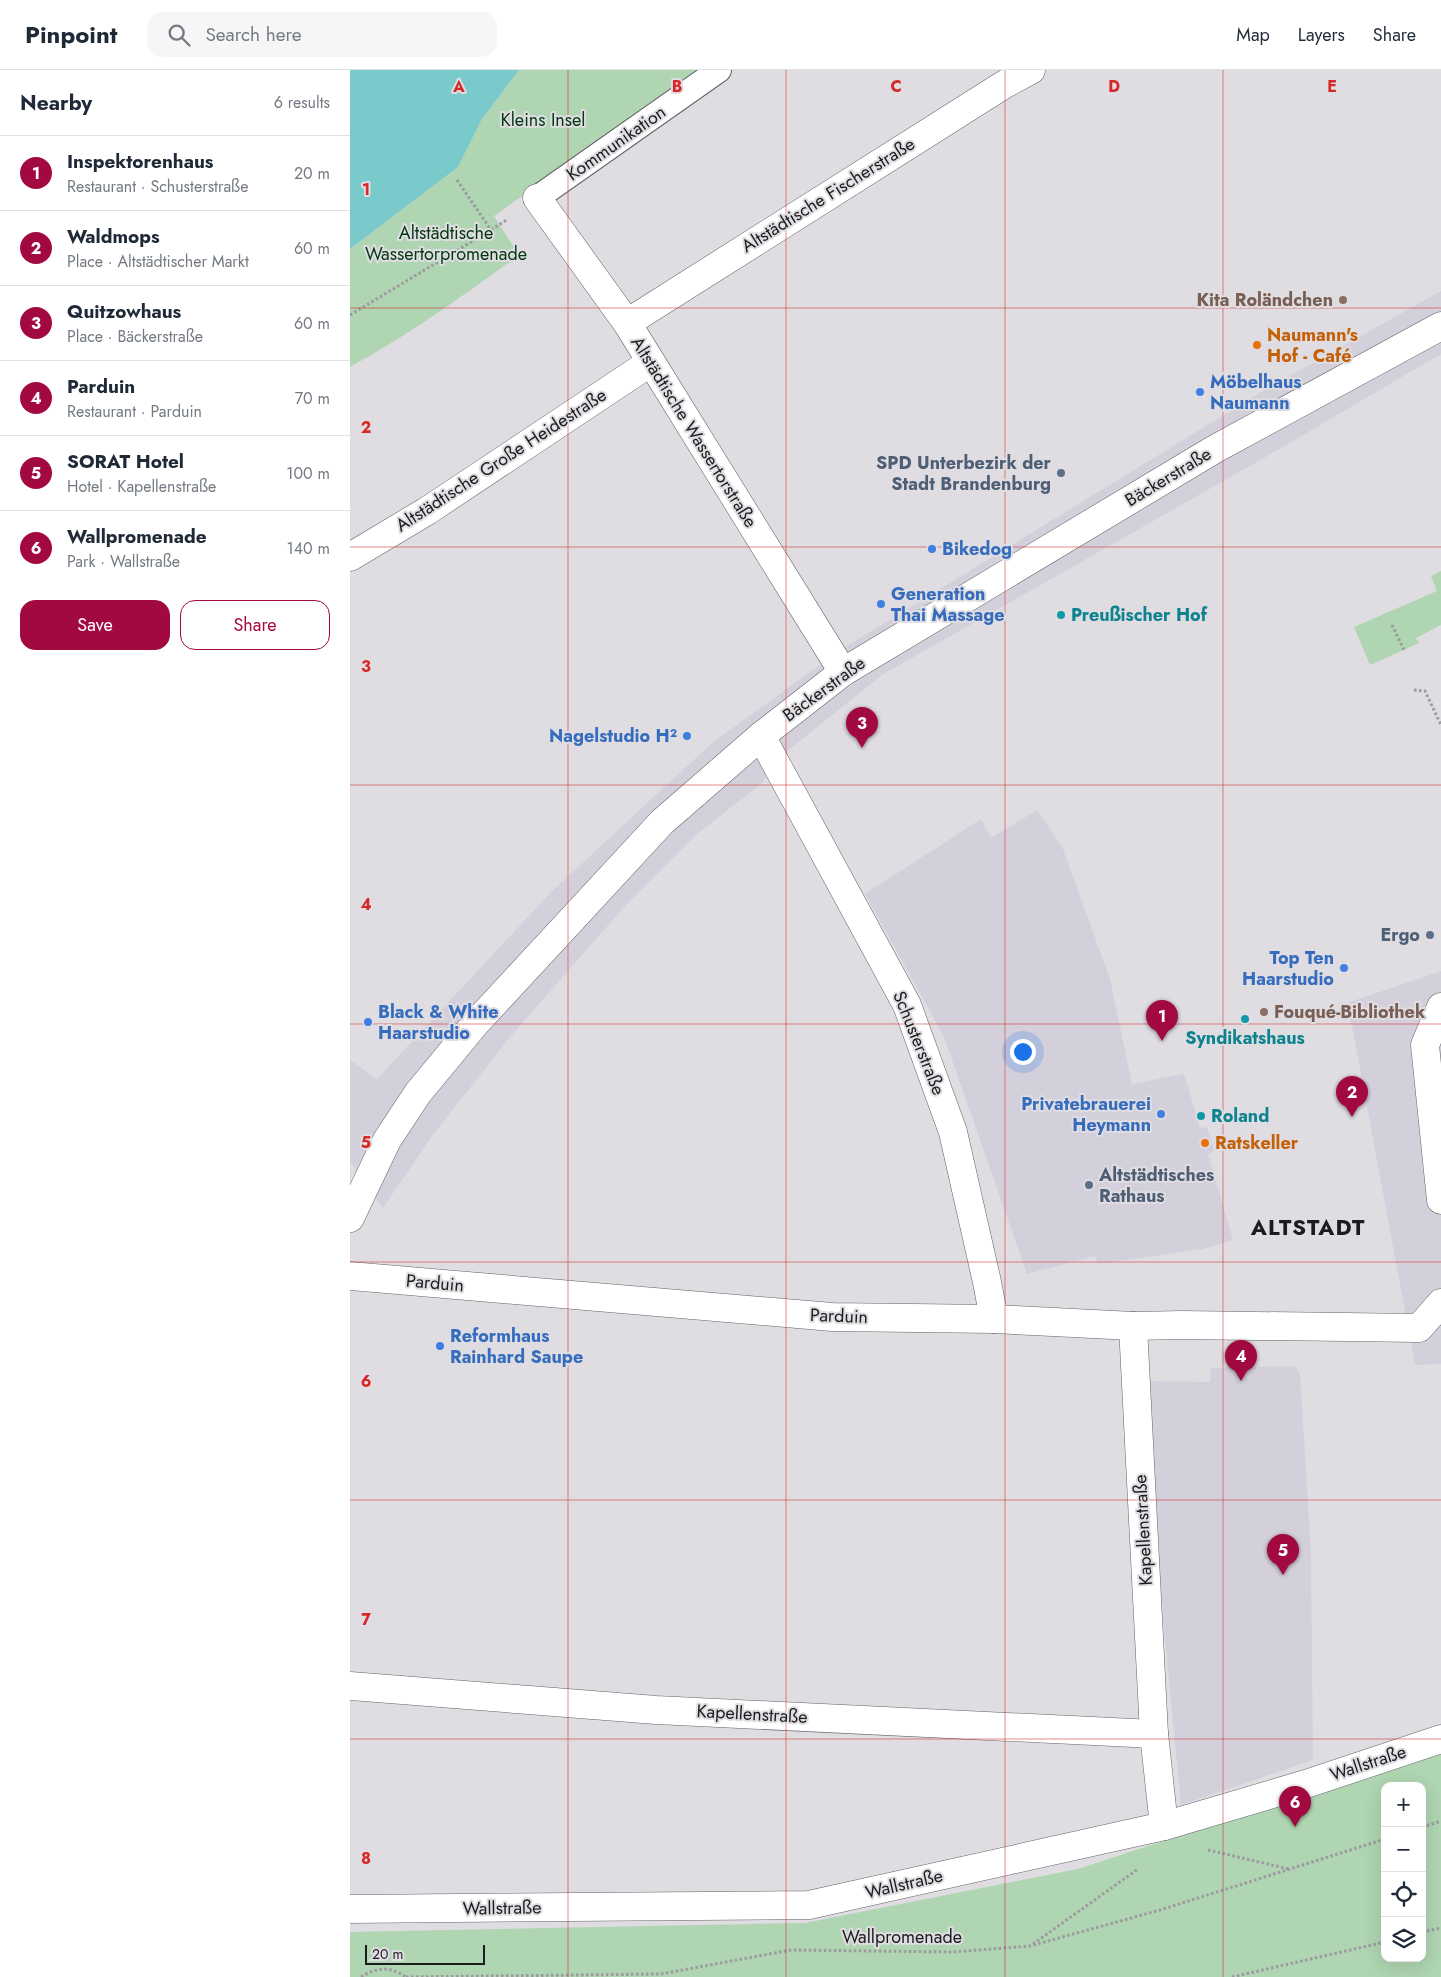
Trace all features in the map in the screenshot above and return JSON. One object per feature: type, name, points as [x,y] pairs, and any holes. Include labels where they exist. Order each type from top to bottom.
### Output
[{"type":"street","name":"Altstädtische Fischerstraße","points":[[627,323],[1005,84],[1031,70]]},
{"type":"street","name":"Altstädtische Wassertorstraße","points":[[536,198],[627,323],[843,672]]},
{"type":"street","name":"Bäckerstraße","points":[[350,1218],[387,1140],[418,1093],[475,1024],[662,822],[761,736],[843,672],[1215,449],[1441,326]]},
{"type":"street","name":"Altstädtische Große Heidestraße","points":[[350,557],[427,511],[651,362]]},
{"type":"street","name":"Schusterstraße","points":[[761,736],[907,1005],[953,1132],[994,1319]]},
{"type":"street","points":[[1441,1007],[1424,1045],[1441,1200]]},
{"type":"street","name":"Parduin","points":[[350,1276],[832,1317],[994,1319],[1133,1326],[1430,1328]]},
{"type":"street","points":[[1430,1328],[1441,1303]]},
{"type":"street","name":"Kapellenstraße","points":[[1133,1326],[1154,1734],[1164,1826]]},
{"type":"street","name":"Kapellenstraße","points":[[350,1686],[656,1710],[1154,1734]]},
{"type":"street","name":"Wallstraße","points":[[350,1909],[809,1905],[1164,1826],[1306,1784],[1441,1739]]},
{"type":"lane","name":"Kommunikation","points":[[536,198],[719,70]]},
{"type":"path","points":[[457,180],[491,230]]},
{"type":"path","points":[[350,315],[491,230],[536,198]]},
{"type":"path","points":[[1392,625],[1404,650]]},
{"type":"path","points":[[1422,686],[1439,716],[1441,725]]},
{"type":"path","points":[[1414,690],[1425,691]]},
{"type":"path","points":[[1426,1826],[1441,1821]]},
{"type":"path","name":"Wallpromenade","points":[[361,1977],[372,1970],[384,1968],[396,1970],[406,1977],[661,1974],[791,1950],[952,1952],[1030,1946],[1160,1910],[1292,1870],[1381,1840]]},
{"type":"path","points":[[1206,1850],[1292,1870]]},
{"type":"path","points":[[1030,1946],[1139,1869]]},
{"type":"path","points":[[1426,1931],[1441,1928]]},
{"type":"path","points":[[1232,1977],[1381,1943]]},
{"type":"shaded area","points":[[1441,291],[1441,354],[1264,458],[882,675],[785,753],[760,785],[697,834],[626,905],[510,1037],[432,1136],[383,1208],[350,1161],[350,1060],[377,1079],[551,892],[713,742],[842,649],[1263,391]]},
{"type":"shaded area","points":[[1037,810],[1063,849],[1110,979],[1132,1084],[1184,1074],[1200,1128],[1207,1127],[1214,1151],[1208,1154],[1233,1240],[1203,1249],[1098,1264],[1095,1256],[1027,1274],[944,1037],[865,894],[981,819],[991,838]]},
{"type":"shaded area","points":[[1441,971],[1441,1364],[1415,1365],[1352,1026],[1344,1004]]},
{"type":"shaded area","points":[[1295,1366],[1300,1374],[1311,1552],[1313,1760],[1181,1805],[1150,1483],[1147,1381],[1210,1382],[1211,1368]]},
{"type":"green space","points":[[519,70],[699,70],[494,216],[519,255],[415,328],[350,367],[350,249],[458,167],[482,119]]},
{"type":"green space","points":[[1441,571],[1441,625],[1416,638],[1419,643],[1370,665],[1354,627],[1437,591],[1431,576]]},
{"type":"green space","points":[[1441,1750],[1441,1977],[350,1977],[350,1932],[805,1923],[1078,1869]]},
{"type":"water","points":[[350,70],[519,70],[482,119],[458,167],[350,249]]},
{"type":"place","name":"Kita Roländchen","points":[[1343,300]]},
{"type":"place","name":"Naumann's Hof - Café","points":[[1257,345]]},
{"type":"place","name":"Möbelhaus Naumann","points":[[1200,392]]},
{"type":"place","name":"SPD Unterbezirk der Stadt Brandenburg","points":[[1061,473]]},
{"type":"place","name":"Bikedog","points":[[932,549]]},
{"type":"place","name":"Generation Thai Massage","points":[[881,604]]},
{"type":"place","name":"Preußischer Hof","points":[[1061,615]]},
{"type":"place","name":"Nagelstudio H²","points":[[687,736]]},
{"type":"place","name":"Quitzowhaus","points":[[862,748]]},
{"type":"place","name":"Ergo","points":[[1430,935]]},
{"type":"place","name":"Top Ten Haarstudio","points":[[1344,968]]},
{"type":"place","name":"Fouqué-Bibliothek","points":[[1264,1012]]},
{"type":"place","name":"Syndikatshaus","points":[[1245,1019]]},
{"type":"place","name":"Black & White Haarstudio","points":[[368,1022]]},
{"type":"place","name":"Inspektorenhaus","points":[[1162,1041]]},
{"type":"place","name":"Privatebrauerei Heymann","points":[[1161,1114]]},
{"type":"place","name":"Roland","points":[[1201,1116]]},
{"type":"place","name":"Waldmops","points":[[1352,1117]]},
{"type":"place","name":"Ratskeller","points":[[1205,1143]]},
{"type":"place","name":"Altstädtisches Rathaus","points":[[1089,1185]]},
{"type":"place","name":"Reformhaus Rainhard Saupe","points":[[440,1346]]},
{"type":"place","name":"Parduin","points":[[1241,1381]]},
{"type":"place","name":"SORAT Hotel","points":[[1283,1575]]},
{"type":"place","name":"Wallpromenade","points":[[1295,1827]]},
{"type":"district","name":"ALTSTADT","points":[[1308,1227]]},
{"type":"park label","name":"Kleins Insel","points":[[543,120]]},
{"type":"park label","name":"Altstädtische Wassertorpromenade","points":[[446,243]]}]
